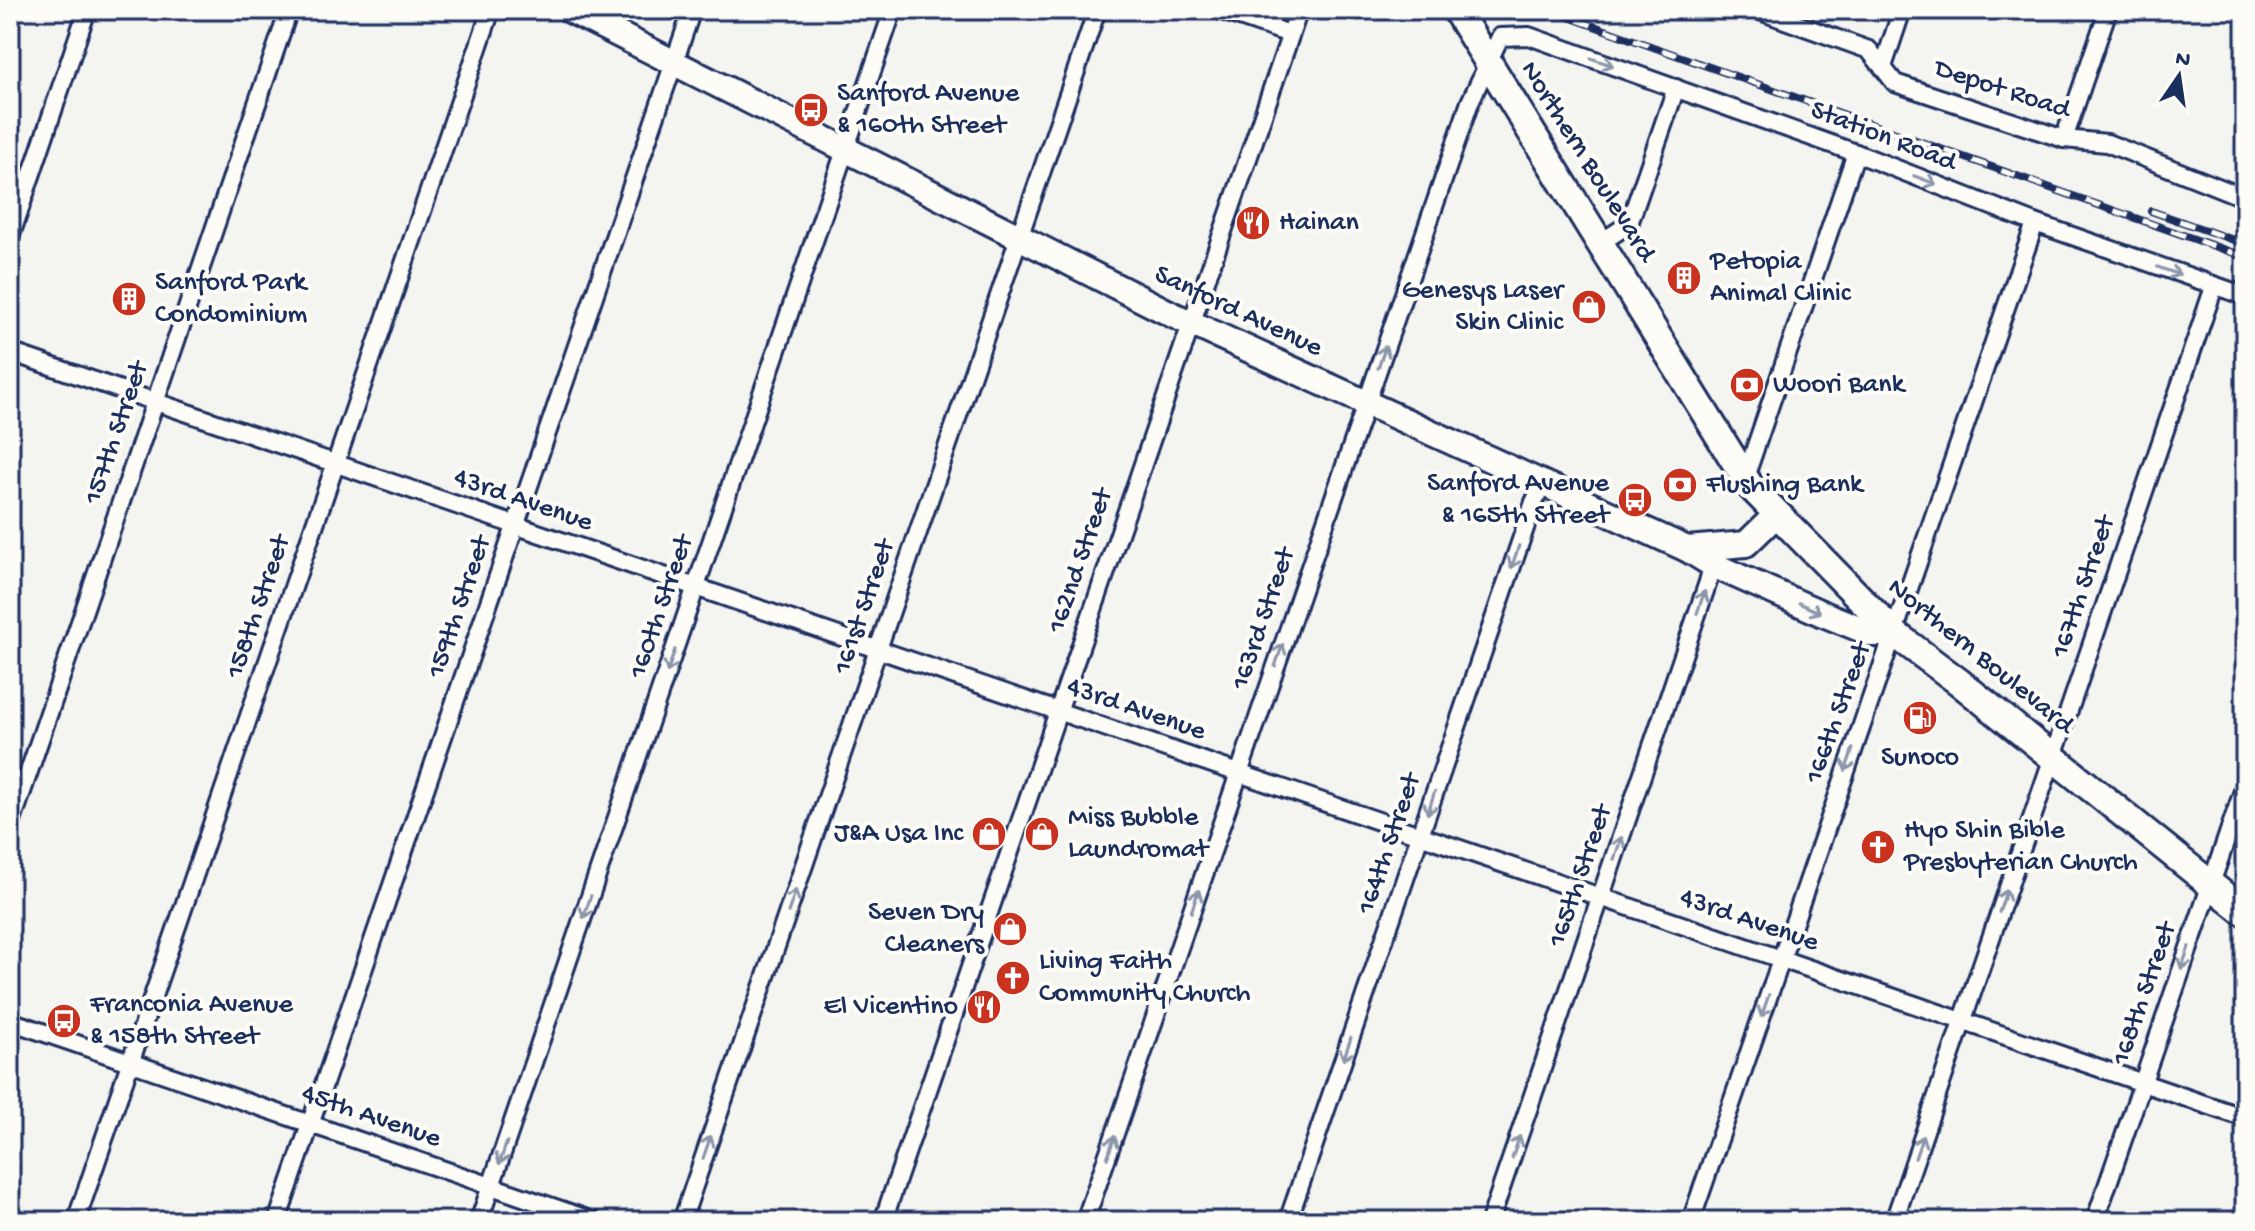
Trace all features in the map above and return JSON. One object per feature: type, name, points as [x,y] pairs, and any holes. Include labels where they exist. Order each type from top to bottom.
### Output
[{"type":"main road","name":"Northern Boulevard","points":[[1456,10],[1747,482],[1895,634],[2245,912]]},
{"type":"street","points":[[10,238],[87,10]]},
{"type":"street","name":"157th Street","points":[[10,827],[289,10]]},
{"type":"street","name":"158th Street","points":[[76,1221],[491,10]]},
{"type":"street","name":"Sanford Avenue","points":[[570,10],[1190,323],[1687,549],[1714,556],[1873,634],[1895,634]]},
{"type":"street","name":"159th Street","points":[[277,1221],[692,10]]},
{"type":"street","name":"160th Street","points":[[479,1221],[893,10]]},
{"type":"street","name":"161st Street","points":[[682,1221],[1097,10]]},
{"type":"street","points":[[1219,10],[1290,34]]},
{"type":"street","name":"162nd Street","points":[[883,1221],[1299,10]]},
{"type":"street","name":"Depot Road","points":[[1757,10],[1869,50],[1895,83],[2064,139],[2107,143],[2244,195]]},
{"type":"street","points":[[1883,67],[1902,10]]},
{"type":"street","points":[[2064,139],[2108,10]]},
{"type":"street","name":"Station Road","points":[[1500,37],[1529,36],[1856,153],[2035,223],[2245,296]]},
{"type":"street","name":"163rd Street","points":[[1085,1221],[1470,102],[1500,37]]},
{"type":"street","points":[[1600,243],[1629,224],[1676,88]]},
{"type":"street","points":[[1747,482],[1856,153]]},
{"type":"street","name":"166th Street","points":[[1691,1221],[2035,223]]},
{"type":"street","name":"167th Street","points":[[1894,1221],[2214,287]]},
{"type":"street","name":"43rd Avenue","points":[[10,352],[2245,1118]]},
{"type":"street","name":"164th Street","points":[[1288,1221],[1534,502],[1543,484]]},
{"type":"street","points":[[1714,556],[1746,544],[1777,514]]},
{"type":"street","name":"165th Street","points":[[1490,1221],[1714,556]]},
{"type":"street","name":"168th Street","points":[[2095,1221],[2245,785]]},
{"type":"street","name":"45th Avenue","points":[[10,1021],[593,1221]]},
{"type":"railway","points":[[1549,10],[2245,257]]},
{"type":"railway","points":[[2151,211],[2245,244]]},
{"type":"place","name":"Sanford Avenue & 160th Street","points":[[811,110]]},
{"type":"place","name":"Hainan","points":[[1253,223]]},
{"type":"place","name":"Petopia Animal Clinic","points":[[1684,278]]},
{"type":"place","name":"Sanford Park Condominium","points":[[129,299]]},
{"type":"place","name":"Genesys Laser Skin Clinic","points":[[1589,307]]},
{"type":"place","name":"Woori Bank","points":[[1747,385]]},
{"type":"place","name":"Flushing Bank","points":[[1680,485]]},
{"type":"place","name":"Sanford Avenue & 165th Street","points":[[1635,500]]},
{"type":"place","name":"Sunoco","points":[[1920,718]]},
{"type":"place","name":"J&A Usa Inc","points":[[989,834]]},
{"type":"place","name":"Miss Bubble Laundromat","points":[[1042,834]]},
{"type":"place","name":"Hyo Shin Bible Presbyterian Church","points":[[1878,847]]},
{"type":"place","name":"Seven Dry Cleaners","points":[[1010,929]]},
{"type":"place","name":"Living Faith Community Church","points":[[1013,978]]},
{"type":"place","name":"El Vicentino","points":[[984,1007]]},
{"type":"place","name":"Franconia Avenue & 158th Street","points":[[64,1021]]}]
